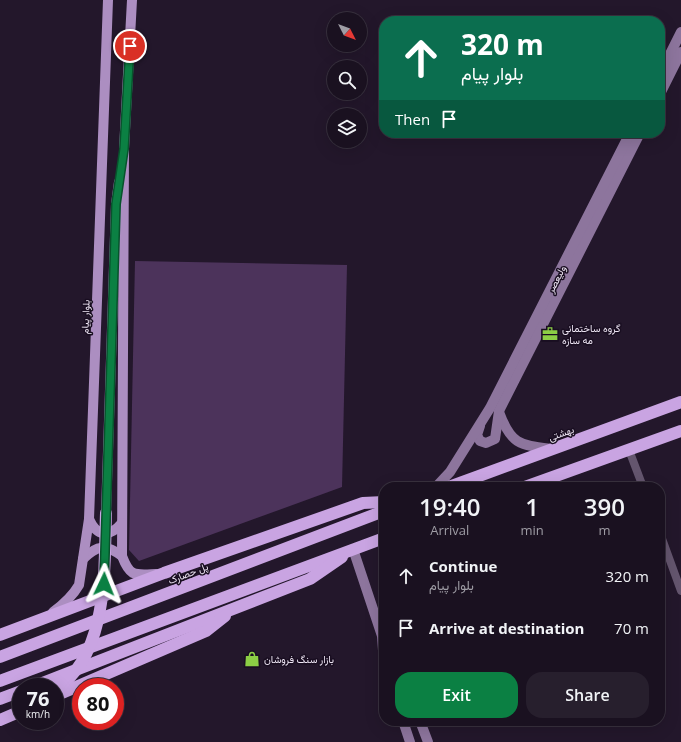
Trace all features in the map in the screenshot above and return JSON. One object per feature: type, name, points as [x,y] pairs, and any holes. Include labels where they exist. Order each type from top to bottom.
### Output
[{"type":"highway","name":"بهشتی","points":[[463,482],[681,402]]},
{"type":"highway","points":[[539,482],[681,431]]},
{"type":"highway","points":[[0,635],[164,573],[363,503],[379,502]]},
{"type":"highway","points":[[64,683],[80,666],[96,627],[104,584],[106,513]]},
{"type":"highway","name":"پل حصارک","points":[[0,657],[379,513]]},
{"type":"highway","points":[[0,681],[379,540]]},
{"type":"highway","points":[[55,678],[310,580],[353,549]]},
{"type":"highway","points":[[64,692],[206,631],[233,609]]},
{"type":"highway","points":[[0,699],[12,694]]},
{"type":"highway","points":[[0,713],[12,708]]},
{"type":"highway","points":[[0,720],[12,715]]},
{"type":"main road","name":"بلوار پیام","points":[[43,618],[64,604],[79,585],[89,519],[108,0]]},
{"type":"main road","points":[[122,556],[124,149],[132,0]]},
{"type":"main road","points":[[665,64],[681,32]]},
{"type":"main road","points":[[665,84],[681,52]]},
{"type":"main road","name":"ولیعصر","points":[[441,482],[450,472],[480,424],[627,138]]},
{"type":"main road","name":"ولیعصر","points":[[499,411],[637,138]]},
{"type":"main road","points":[[106,513],[116,204],[124,149]]},
{"type":"main road","points":[[480,424],[478,438],[486,443],[492,441],[496,436],[499,411]]},
{"type":"main road","points":[[499,411],[509,435],[514,440],[526,446],[553,449]]},
{"type":"main road","points":[[89,519],[94,529],[104,534],[115,532],[122,523]]},
{"type":"main road","points":[[84,559],[91,551],[102,547],[113,549],[122,556],[130,572],[137,575],[164,573]]},
{"type":"main road","points":[[353,549],[379,625]]},
{"type":"main road","points":[[405,726],[410,742]]},
{"type":"main road","points":[[422,726],[428,742]]},
{"type":"street","points":[[629,450],[641,482]]},
{"type":"street","points":[[665,547],[681,591]]},
{"type":"shaded area","points":[[135,261],[347,265],[342,487],[139,561],[129,550]]},
{"type":"place","name":"گروه ساختمانی مه سازه","points":[[550,334]]},
{"type":"place","name":"بازار سنگ فروشان","points":[[252,659]]},
{"type":"route","points":[[104,584],[116,204],[124,149],[130,46]]}]
